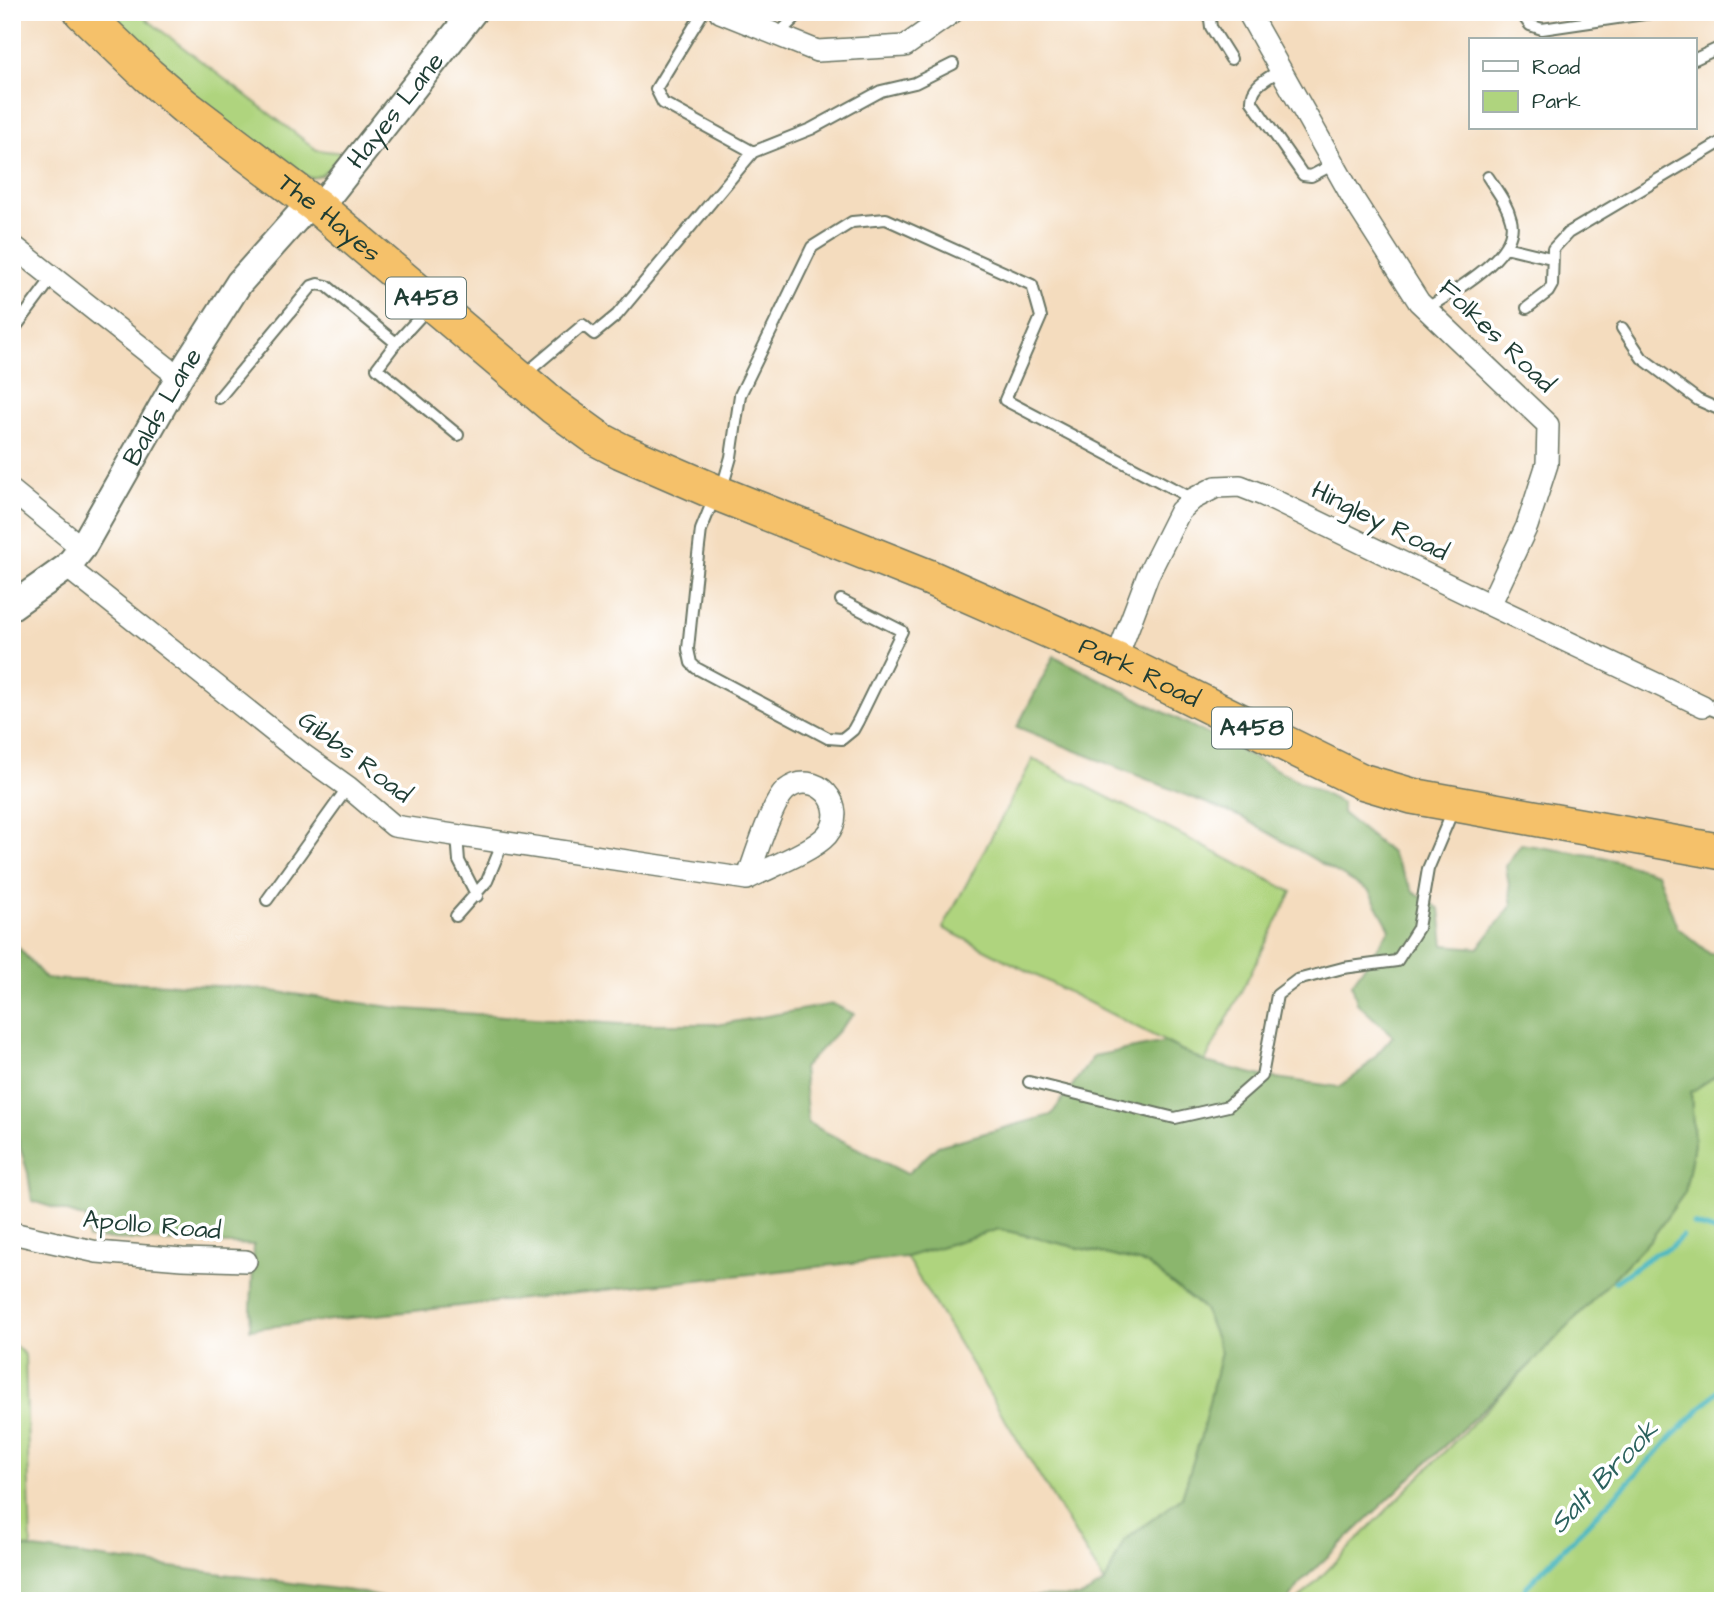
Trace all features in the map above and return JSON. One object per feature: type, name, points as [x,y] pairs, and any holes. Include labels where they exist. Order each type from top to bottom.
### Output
[{"type":"highway","name":"The Hayes","points":[[82,12],[184,106],[315,205],[553,407],[600,440],[621,451],[805,528]]},
{"type":"highway","name":"Park Road","points":[[805,528],[928,577],[1116,660],[1361,781],[1412,796],[1723,852]]},
{"type":"street","points":[[720,12],[817,51],[905,46],[953,12]]},
{"type":"street","name":"Folkes Road","points":[[1248,12],[1334,164],[1426,309],[1548,425],[1547,464],[1527,526],[1490,606]]},
{"type":"street","name":"Hayes Lane","points":[[315,205],[465,15]]},
{"type":"street","name":"Balds Lane","points":[[12,606],[74,558],[179,377],[239,283],[315,205]]},
{"type":"street","points":[[12,245],[179,377]]},
{"type":"street","name":"Hingley Road","points":[[1193,499],[1216,487],[1240,486],[1263,495],[1703,706]]},
{"type":"street","name":"Gibbs Road","points":[[12,491],[74,558],[302,754],[348,787],[394,826],[747,879]]},
{"type":"street","points":[[1116,660],[1148,575],[1180,511],[1193,499]]},
{"type":"street","points":[[800,783],[819,786],[832,799],[836,817],[829,833],[814,847],[747,879],[770,818],[785,791],[800,783]]},
{"type":"street","name":"Apollo Road","points":[[12,1233],[97,1252],[246,1261]]},
{"type":"lane","points":[[703,12],[656,89],[663,103],[753,152]]},
{"type":"lane","points":[[777,35],[801,12]]},
{"type":"lane","points":[[1209,12],[1211,27],[1231,59]]},
{"type":"lane","points":[[1520,12],[1530,25],[1542,29],[1658,12]]},
{"type":"lane","points":[[1696,59],[1723,46]]},
{"type":"lane","points":[[519,379],[583,325],[594,334],[617,315],[753,152],[811,129],[881,91],[915,83],[953,64]]},
{"type":"lane","points":[[1280,70],[1255,87],[1251,94],[1252,102],[1303,174],[1311,176],[1334,164]]},
{"type":"lane","points":[[1527,308],[1548,292],[1552,285],[1553,249],[1568,233],[1723,141]]},
{"type":"lane","points":[[1426,309],[1499,257],[1510,240],[1512,222],[1503,199],[1488,177]]},
{"type":"lane","points":[[841,600],[902,631],[858,721],[848,736],[842,739],[828,738],[696,668],[688,657],[701,530],[731,457],[740,396],[812,247],[852,222],[886,219],[1032,285],[1041,317],[1005,400],[1193,499]]},
{"type":"lane","points":[[1505,247],[1551,258]]},
{"type":"lane","points":[[12,332],[52,277]]},
{"type":"lane","points":[[219,398],[312,286],[318,284],[327,286],[396,342]]},
{"type":"lane","points":[[432,303],[396,342],[377,368],[458,435]]},
{"type":"lane","points":[[1622,328],[1642,358],[1698,400],[1723,411]]},
{"type":"lane","points":[[1703,706],[1723,714]]},
{"type":"lane","points":[[267,900],[348,787]]},
{"type":"lane","points":[[1029,1082],[1175,1118],[1228,1106],[1262,1076],[1278,995],[1297,980],[1343,968],[1397,961],[1418,928],[1428,869],[1455,804]]},
{"type":"lane","points":[[457,835],[459,862],[477,896]]},
{"type":"lane","points":[[456,916],[477,896],[487,881],[503,842]]},
{"type":"green space","points":[[104,12],[144,12],[146,19],[317,150],[343,153],[322,175],[311,178],[290,169],[199,101]]},
{"type":"green space","points":[[1054,656],[1342,803],[1342,813],[1391,853],[1413,891],[1440,909],[1444,945],[1478,948],[1512,905],[1506,866],[1521,844],[1603,857],[1657,873],[1677,927],[1710,954],[1723,954],[1723,1071],[1691,1092],[1694,1144],[1685,1192],[1651,1239],[1539,1356],[1302,1581],[1288,1601],[1018,1601],[1025,1596],[1080,1597],[1105,1583],[1124,1541],[1182,1497],[1201,1436],[1221,1352],[1204,1309],[1147,1264],[999,1229],[906,1257],[250,1329],[254,1245],[88,1238],[86,1218],[32,1201],[28,1173],[12,1121],[12,940],[46,979],[241,987],[405,1009],[620,1024],[722,1024],[833,1004],[854,1014],[803,1068],[808,1123],[907,1174],[938,1146],[1051,1115],[1094,1056],[1165,1042],[1205,1062],[1262,1076],[1339,1087],[1362,1071],[1393,1036],[1357,1003],[1352,984],[1390,929],[1369,891],[1243,818],[1017,727]]},
{"type":"green space","points":[[1033,759],[1292,892],[1205,1062],[943,928]]},
{"type":"green space","points":[[1723,1071],[1723,1601],[1297,1601],[1651,1239],[1685,1192],[1694,1144],[1691,1092]]},
{"type":"green space","points":[[999,1229],[1147,1264],[1204,1309],[1221,1352],[1201,1436],[1182,1497],[1124,1541],[1105,1583],[906,1257]]},
{"type":"green space","points":[[12,1343],[25,1355],[31,1548],[12,1546]]},
{"type":"green space","points":[[12,1546],[359,1592],[396,1601],[12,1601]]},
{"type":"waterway","points":[[1693,1224],[1718,1232]]},
{"type":"waterway","name":"Salt Brook","points":[[1615,1282],[1654,1254],[1670,1248],[1682,1236]]},
{"type":"waterway","name":"Salt Brook","points":[[1520,1601],[1526,1587],[1723,1385]]}]
